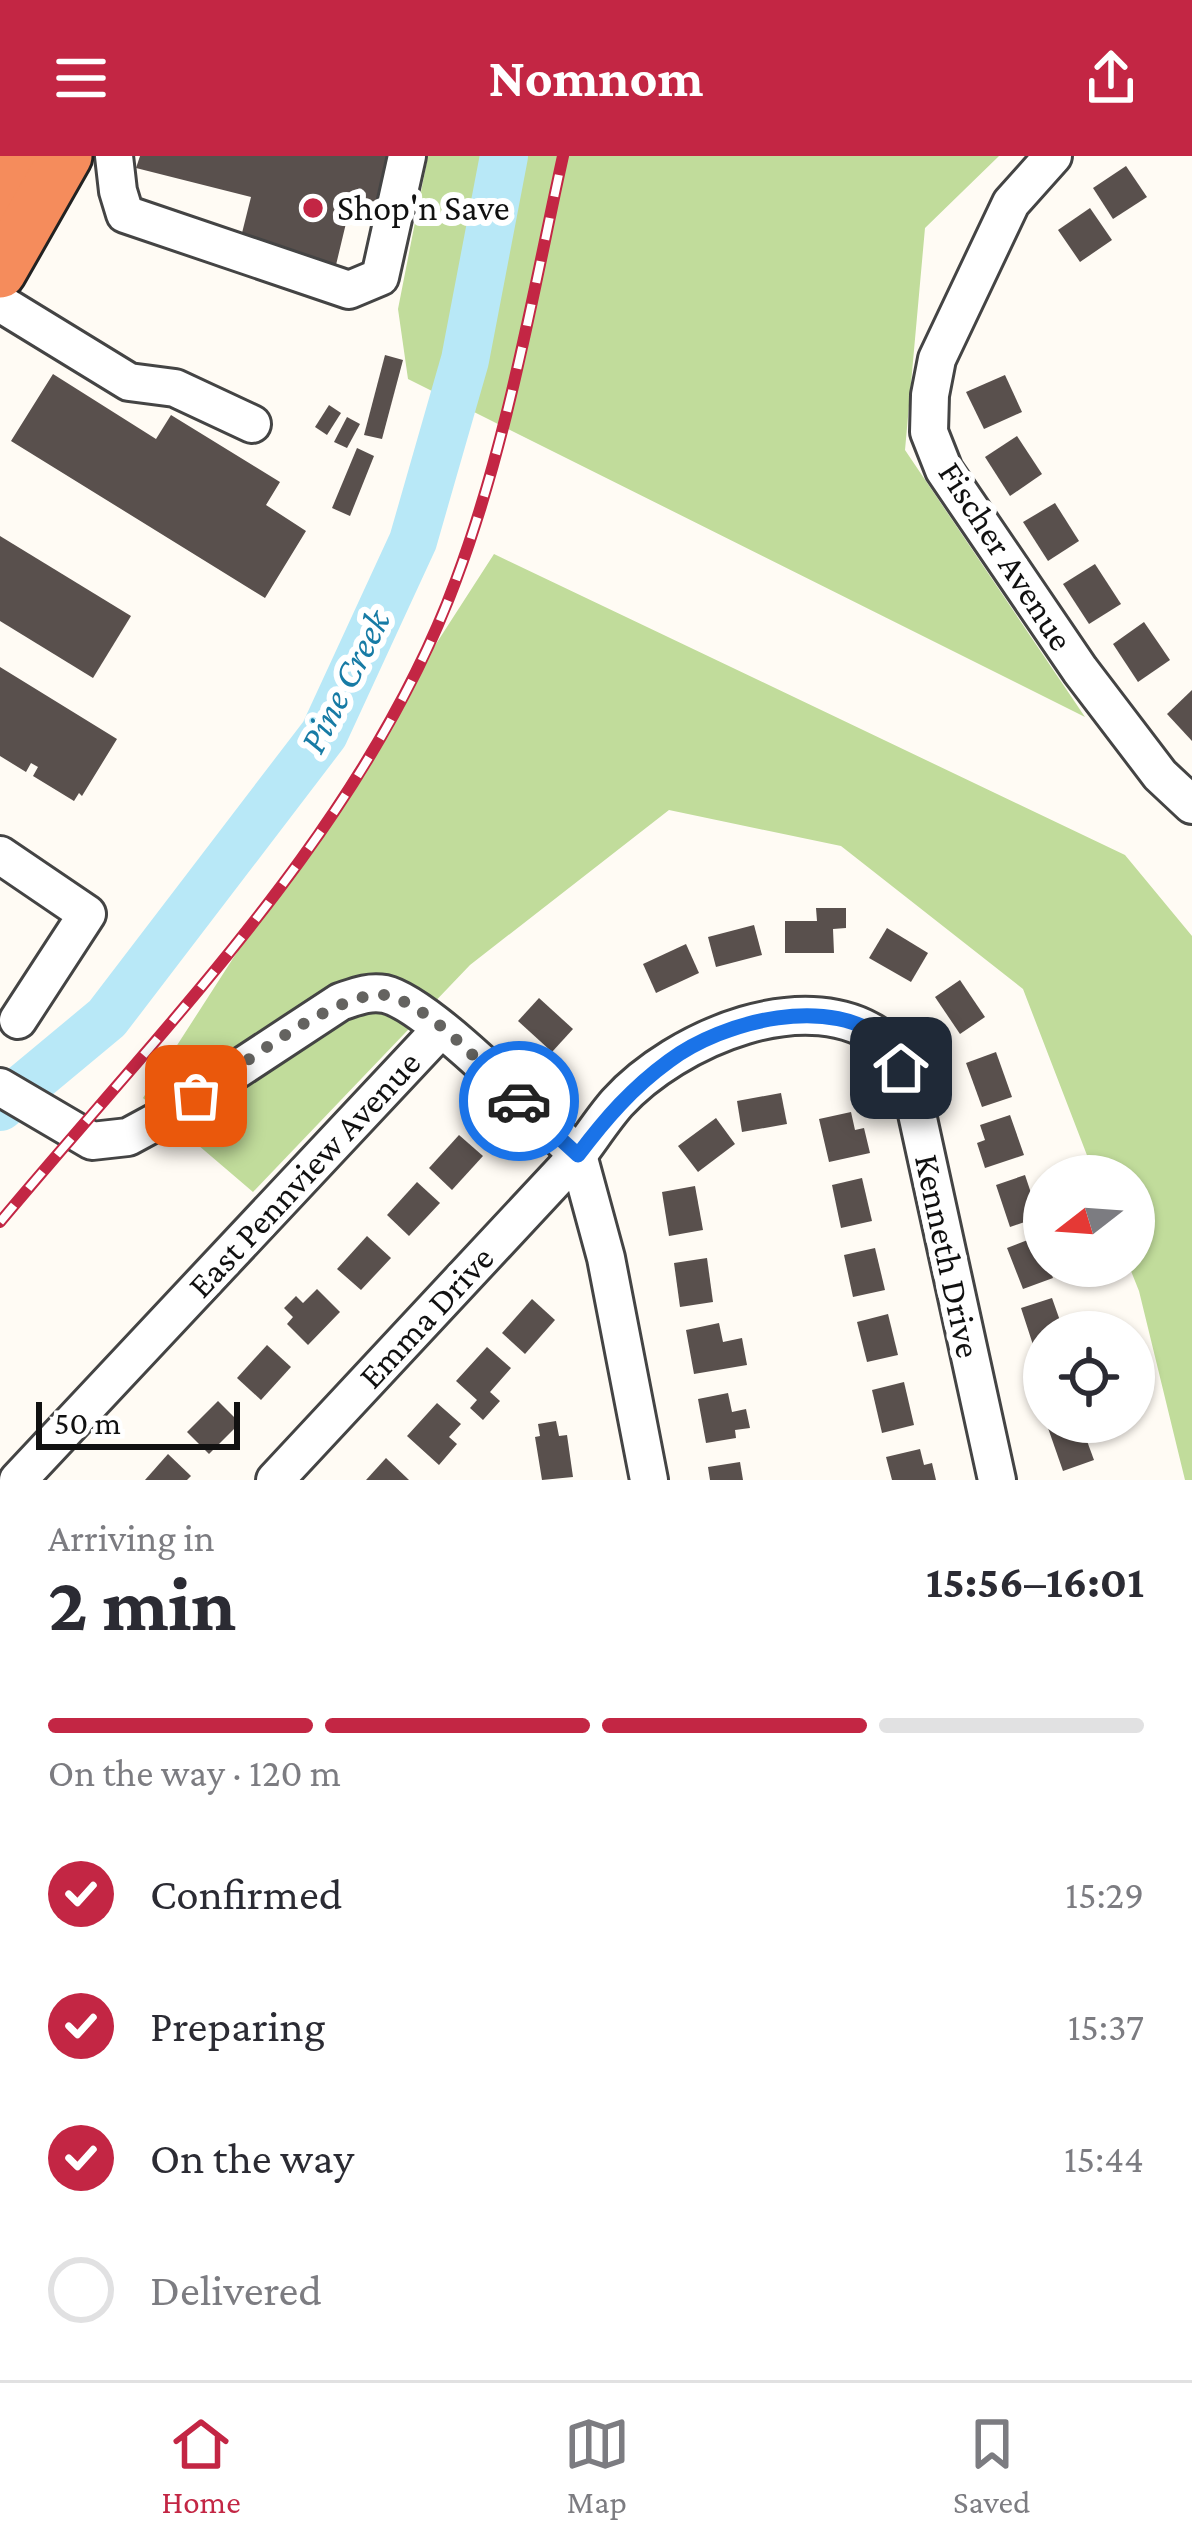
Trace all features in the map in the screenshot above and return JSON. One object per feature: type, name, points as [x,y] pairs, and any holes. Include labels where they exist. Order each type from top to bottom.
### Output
[{"type":"highway","points":[[0,196],[23,156]]},
{"type":"highway","points":[[0,272],[66,156]]},
{"type":"street","points":[[114,156],[125,214],[349,290],[380,277],[407,156]]},
{"type":"street","name":"Fischer Avenue","points":[[1053,156],[1011,203],[938,359],[928,432],[944,470],[1080,670],[1160,775],[1192,805]]},
{"type":"street","points":[[0,303],[129,382],[175,388],[252,424]]},
{"type":"street","points":[[6,873],[87,914],[18,1020]]},
{"type":"street","name":"East Pennview Avenue","points":[[0,1087],[92,1141],[128,1137],[340,1002],[368,993],[400,1000],[441,1029],[17,1480]]},
{"type":"street","name":"Kenneth Drive","points":[[578,1155],[619,1100],[673,1057],[727,1031],[788,1014],[847,1020],[890,1044],[912,1091],[997,1480]]},
{"type":"street","points":[[441,1029],[578,1155],[606,1258],[650,1480]]},
{"type":"street","name":"Emma Drive","points":[[275,1480],[578,1155]]},
{"type":"green space","points":[[428,156],[999,156],[925,228],[905,450],[1085,717],[408,379],[398,309]]},
{"type":"green space","points":[[494,554],[1125,855],[1192,936],[1192,1480],[1185,1480],[1155,1357],[1155,1311],[1144,1311],[1137,1287],[1155,1287],[1155,1155],[1087,1155],[1023,989],[841,846],[669,810],[470,965],[253,1192],[143,1098]]},
{"type":"building","name":"Shop'n Save","points":[[140,156],[390,156],[372,226],[347,219],[336,265],[240,241],[251,197],[136,168]]},
{"type":"building","points":[[1126,166],[1147,197],[1113,219],[1093,188]]},
{"type":"building","points":[[1090,208],[1112,240],[1080,262],[1058,230]]},
{"type":"building","points":[[385,355],[403,360],[382,439],[364,435]]},
{"type":"building","points":[[53,374],[156,439],[171,415],[280,482],[266,505],[306,531],[265,598],[11,441]]},
{"type":"building","points":[[1005,375],[1022,412],[984,429],[966,392]]},
{"type":"building","points":[[329,405],[341,413],[327,435],[315,427]]},
{"type":"building","points":[[347,417],[360,424],[347,448],[334,442]]},
{"type":"building","points":[[1017,436],[1042,474],[1010,496],[985,457]]},
{"type":"building","points":[[357,448],[374,456],[350,516],[332,508]]},
{"type":"building","points":[[1055,503],[1079,541],[1048,561],[1023,522]]},
{"type":"building","points":[[0,536],[131,616],[93,678],[0,621]]},
{"type":"building","points":[[1095,564],[1121,604],[1089,624],[1063,584]]},
{"type":"building","points":[[1144,622],[1170,660],[1138,682],[1113,644]]},
{"type":"building","points":[[0,667],[117,739],[82,796],[79,793],[74,801],[33,776],[38,767],[31,763],[26,772],[0,756]]},
{"type":"building","points":[[1192,690],[1192,741],[1167,714]]},
{"type":"building","points":[[816,908],[846,908],[846,928],[833,929],[834,953],[785,953],[785,921],[817,921]]},
{"type":"building","points":[[754,925],[762,955],[716,967],[708,937]]},
{"type":"building","points":[[887,928],[928,953],[911,982],[869,958]]},
{"type":"building","points":[[686,944],[699,973],[656,993],[643,964]]},
{"type":"building","points":[[960,980],[985,1017],[960,1034],[935,997]]},
{"type":"building","points":[[539,998],[573,1029],[552,1052],[518,1021]]},
{"type":"building","points":[[996,1052],[1012,1097],[982,1107],[966,1063]]},
{"type":"building","points":[[781,1093],[787,1124],[742,1132],[737,1101]]},
{"type":"building","points":[[851,1112],[855,1130],[864,1128],[870,1153],[829,1162],[819,1119]]},
{"type":"building","points":[[1010,1115],[1024,1155],[985,1168],[977,1143],[985,1140],[980,1125]]},
{"type":"building","points":[[716,1118],[735,1144],[698,1172],[678,1146]]},
{"type":"building","points":[[459,1135],[483,1156],[452,1190],[429,1168]]},
{"type":"building","points":[[1023,1176],[1023,1223],[1010,1227],[996,1185]]},
{"type":"building","points":[[862,1178],[872,1221],[841,1228],[832,1185]]},
{"type":"building","points":[[417,1182],[440,1203],[409,1236],[387,1215]]},
{"type":"building","points":[[695,1186],[703,1230],[669,1236],[662,1192]]},
{"type":"building","points":[[367,1236],[391,1258],[361,1290],[337,1269]]},
{"type":"building","points":[[1023,1242],[1023,1287],[1028,1287],[1023,1289],[1007,1248]]},
{"type":"building","points":[[875,1248],[885,1290],[853,1297],[844,1255]]},
{"type":"building","points":[[707,1258],[713,1302],[680,1307],[674,1263]]},
{"type":"building","points":[[317,1289],[340,1312],[308,1345],[287,1324],[293,1317],[284,1308],[296,1296],[303,1303]]},
{"type":"building","points":[[1052,1298],[1057,1311],[1023,1314],[1021,1308]]},
{"type":"building","points":[[532,1299],[555,1320],[525,1354],[502,1333]]},
{"type":"building","points":[[888,1314],[898,1355],[867,1362],[857,1322]]},
{"type":"building","points":[[719,1323],[723,1342],[742,1338],[747,1365],[694,1374],[686,1330]]},
{"type":"building","points":[[267,1345],[291,1367],[261,1400],[237,1378]]},
{"type":"building","points":[[487,1347],[511,1368],[490,1392],[500,1401],[483,1420],[470,1408],[477,1400],[456,1381]]},
{"type":"building","points":[[904,1382],[914,1425],[882,1433],[872,1390]]},
{"type":"building","points":[[728,1393],[732,1412],[746,1409],[750,1428],[735,1430],[736,1438],[706,1443],[698,1399]]},
{"type":"building","points":[[218,1401],[240,1423],[209,1454],[187,1432]]},
{"type":"building","points":[[437,1403],[461,1424],[449,1437],[457,1444],[439,1465],[407,1436]]},
{"type":"building","points":[[556,1421],[559,1436],[567,1435],[573,1477],[542,1480],[535,1437],[540,1436],[538,1424]]},
{"type":"building","points":[[1053,1443],[1088,1443],[1094,1460],[1063,1471]]},
{"type":"building","points":[[920,1449],[924,1465],[932,1463],[936,1480],[892,1480],[886,1457]]},
{"type":"building","points":[[168,1454],[191,1476],[187,1480],[145,1480]]},
{"type":"building","points":[[386,1458],[409,1480],[366,1480]]},
{"type":"building","points":[[740,1462],[743,1480],[710,1480],[708,1467]]},
{"type":"waterway","name":"Pine Creek","points":[[0,1107],[107,1018],[324,734],[413,541],[465,360],[504,156]]},
{"type":"railway","points":[[0,1222],[256,919],[369,757],[417,671],[456,580],[490,476],[563,156]]},
{"type":"way so far","points":[[196,1096],[340,1002],[368,993],[386,994],[417,1010],[519,1101]]},
{"type":"place","name":"Shop'n Save","points":[[313,208]]},
{"type":"route","points":[[519,1101],[578,1155],[619,1100],[673,1057],[727,1031],[788,1014],[847,1020],[890,1044],[901,1068]]}]
